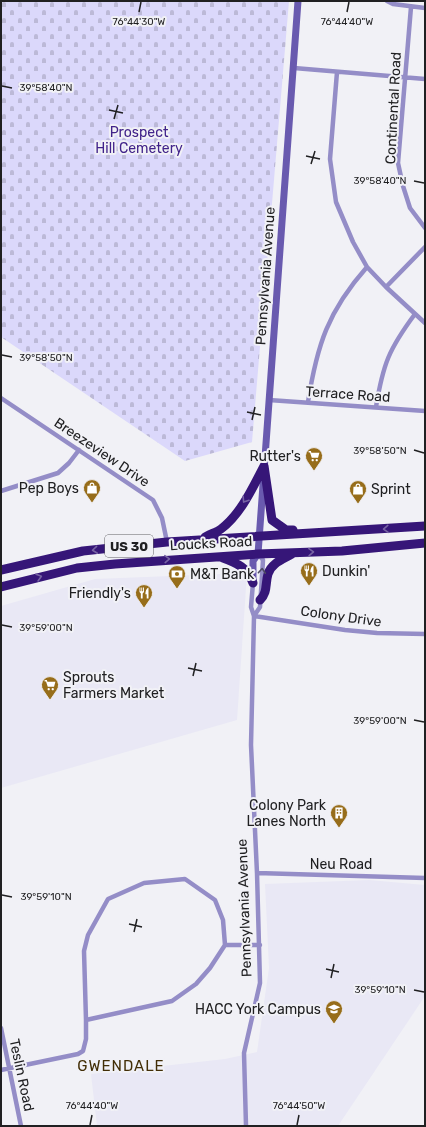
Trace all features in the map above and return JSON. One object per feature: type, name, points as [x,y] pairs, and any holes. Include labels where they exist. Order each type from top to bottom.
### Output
[{"type":"highway","points":[[264,466],[272,520],[286,530],[320,532]]},
{"type":"highway","points":[[199,540],[221,529],[232,518],[248,496],[264,466]]},
{"type":"highway","name":"Loucks Road","points":[[1,570],[83,551],[167,542],[260,535],[425,526]]},
{"type":"highway","name":"Loucks Road","points":[[1,587],[77,568],[220,556],[342,551],[425,543]]},
{"type":"highway","points":[[260,600],[265,595],[269,572],[277,562],[296,553]]},
{"type":"highway","points":[[220,556],[243,567],[250,574],[253,583]]},
{"type":"street","name":"Pennsylvania Avenue","points":[[246,1126],[244,1053],[260,983],[260,945],[251,745],[254,616],[251,607],[253,561],[258,554],[260,535],[298,1]]},
{"type":"street","points":[[387,1],[393,4],[425,8]]},
{"type":"street","name":"Continental Road","points":[[411,7],[398,163],[410,208],[425,228]]},
{"type":"street","points":[[294,68],[425,79]]},
{"type":"street","points":[[337,72],[330,159],[336,202],[353,242],[367,267],[386,287],[425,322]]},
{"type":"street","points":[[386,287],[425,247]]},
{"type":"street","points":[[308,402],[313,366],[319,344],[328,322],[341,299],[367,267]]},
{"type":"street","points":[[376,407],[381,376],[388,356],[395,341],[415,314]]},
{"type":"street","name":"Breezeview Drive","points":[[1,398],[153,500],[162,518],[167,542]]},
{"type":"street","name":"Terrace Road","points":[[269,400],[425,411]]},
{"type":"street","points":[[1,490],[58,473],[69,463],[79,450]]},
{"type":"street","name":"Pennsylvania Avenue","points":[[254,616],[260,607],[263,560],[258,554]]},
{"type":"street","name":"Colony Drive","points":[[254,616],[346,630],[377,633],[425,634]]},
{"type":"street","name":"Neu Road","points":[[257,873],[425,878]]},
{"type":"street","points":[[1,1070],[9,1067],[78,1054],[83,1051],[86,1039],[84,951],[88,935],[108,899],[144,883],[185,879],[215,900],[223,920],[224,945],[210,968],[196,984],[172,1001],[86,1020]]},
{"type":"street","points":[[224,945],[260,945]]},
{"type":"street","name":"Teslin Road","points":[[1,1028],[21,1126]]},
{"type":"shaded area","points":[[247,573],[237,720],[1,788],[1,606],[95,579]]},
{"type":"shaded area","name":"HACC York Campus","points":[[369,880],[425,885],[425,996],[338,1126],[97,1126],[91,1074],[225,1059],[257,1052],[269,968],[265,884]]},
{"type":"green space","name":"Prospect Hill Cemetery","points":[[1,1],[289,1],[252,442],[185,461],[1,337]]},
{"type":"place","name":"Rutter's","points":[[314,471]]},
{"type":"place","name":"Pep Boys","points":[[92,503]]},
{"type":"place","name":"Sprint","points":[[358,504]]},
{"type":"place","name":"Dunkin'","points":[[309,586]]},
{"type":"place","name":"M&T Bank","points":[[177,589]]},
{"type":"place","name":"Friendly's","points":[[144,608]]},
{"type":"place","name":"Sprouts Farmers Market","points":[[50,700]]},
{"type":"place","name":"Colony Park Lanes North","points":[[339,828]]},
{"type":"place","name":"HACC York Campus","points":[[334,1024]]},
{"type":"district","name":"GWENDALE","points":[[121,1066]]}]
